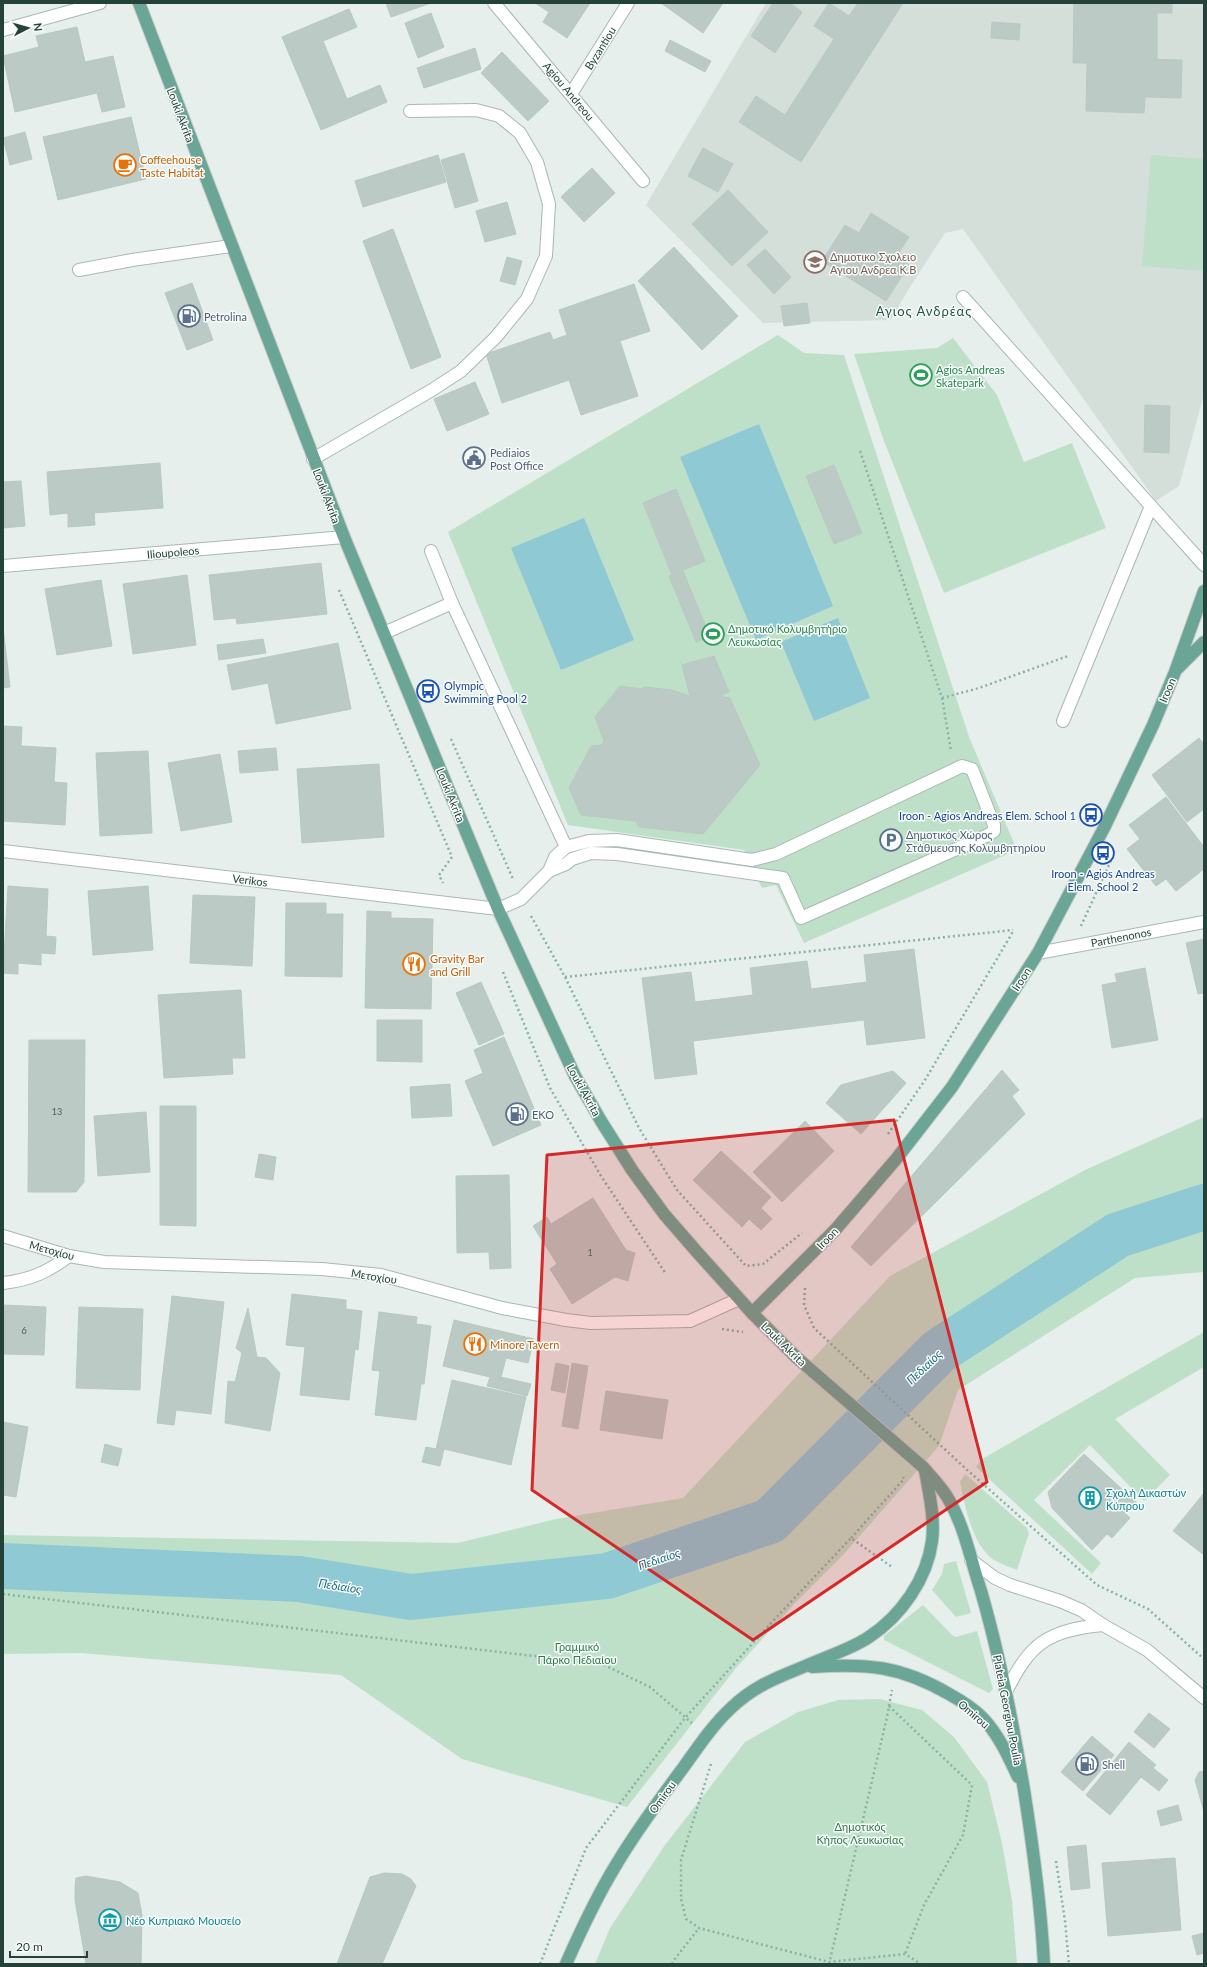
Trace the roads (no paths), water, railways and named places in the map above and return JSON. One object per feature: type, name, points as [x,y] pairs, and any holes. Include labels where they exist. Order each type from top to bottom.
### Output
[{"type":"main road","name":"Louki Akrita","points":[[139,3],[230,246],[344,537],[498,909],[553,1031],[601,1121],[664,1214],[752,1313],[796,1357],[924,1468]]},
{"type":"main road","name":"Iroon","points":[[752,1313],[835,1230],[897,1158],[952,1087],[1038,953],[1105,826],[1153,725],[1175,672],[1204,591]]},
{"type":"main road","points":[[1175,672],[1204,642]]},
{"type":"main road","name":"Plateia Georgiou Poulia","points":[[924,1468],[939,1484],[949,1500],[965,1537],[990,1624],[1006,1692],[1030,1828],[1044,1964]]},
{"type":"main road","name":"Omirou","points":[[566,1964],[616,1864],[706,1735],[729,1710],[751,1690],[775,1678],[848,1648],[869,1637],[887,1623],[915,1588],[923,1575],[932,1540],[932,1521],[924,1468]]},
{"type":"main road","name":"Omirou","points":[[800,1668],[859,1665],[895,1670],[927,1682],[967,1704],[987,1722],[1001,1743],[1023,1789]]},
{"type":"street","points":[[3,30],[100,3]]},
{"type":"street","name":"Agiou Andreou","points":[[494,3],[643,181]]},
{"type":"street","name":"Byzantiou","points":[[571,94],[628,3]]},
{"type":"street","points":[[313,459],[432,390],[461,371],[496,337],[527,299],[546,256],[549,204],[537,162],[520,133],[499,116],[476,110],[410,111]]},
{"type":"street","points":[[79,270],[132,260],[230,246]]},
{"type":"street","points":[[963,297],[1204,565]]},
{"type":"street","points":[[1063,721],[1151,506]]},
{"type":"street","name":"Ilioupoleos","points":[[3,566],[344,537]]},
{"type":"street","points":[[431,551],[452,603],[566,847]]},
{"type":"street","points":[[384,633],[452,603]]},
{"type":"street","points":[[498,909],[521,899],[548,871],[555,857],[566,847],[589,841],[617,840],[752,860],[776,854],[962,766],[972,769],[994,825],[994,831],[801,918],[783,878],[617,854],[591,854],[572,859],[566,864],[548,871]]},
{"type":"street","name":"Verikos","points":[[3,851],[498,909]]},
{"type":"street","name":"Parthenonos","points":[[1038,953],[1204,922]]},
{"type":"street","name":"Μετοχίου","points":[[3,1236],[69,1256],[104,1262],[322,1269],[381,1275],[502,1308],[591,1323],[690,1321],[740,1299]]},
{"type":"street","points":[[3,1283],[34,1277],[52,1269],[69,1256]]},
{"type":"street","points":[[971,1560],[995,1578],[1025,1590],[1060,1600],[1081,1610],[1103,1626],[1147,1650],[1204,1698]]},
{"type":"street","points":[[1006,1692],[1021,1664],[1043,1640],[1057,1634],[1076,1629],[1103,1626]]},
{"type":"water","points":[[759,424],[833,606],[756,640],[680,457]]},
{"type":"water","points":[[584,518],[634,640],[561,670],[511,548]]},
{"type":"water","points":[[838,618],[870,698],[814,721],[781,642]]},
{"type":"waterway","name":"Πεδιαίος","points":[[3,1566],[299,1579],[411,1597],[607,1576],[770,1521],[939,1351],[1118,1235],[1204,1207]]},
{"type":"place","name":"Coffeehouse Taste Habitat","points":[[125,165]]},
{"type":"place","name":"Δημοτικο Σχολειο Αγιου Ανδρεα Κ.Β","points":[[815,262]]},
{"type":"place","name":"Petrolina","points":[[189,316]]},
{"type":"place","name":"Agios Andreas Skatepark","points":[[921,375]]},
{"type":"place","name":"Pediaios Post Office","points":[[474,458]]},
{"type":"place","name":"Δημοτικό Κολυμβητήριο Λευκωσίας","points":[[713,634]]},
{"type":"place","name":"Olympic Swimming Pool 2","points":[[428,691]]},
{"type":"place","name":"Iroon - Agios Andreas Elem. School 1","points":[[1091,815]]},
{"type":"place","name":"Δημοτικός Χώρος Στάθμευσης Κολυμβητηρίου","points":[[891,840]]},
{"type":"place","name":"Iroon - Agios Andreas Elem. School 2","points":[[1103,853]]},
{"type":"place","name":"Gravity Bar and Grill","points":[[414,964]]},
{"type":"place","name":"EKO","points":[[517,1114]]},
{"type":"place","name":"Minore Tavern","points":[[475,1344]]},
{"type":"place","name":"Σχολή Δικαστών Κύπρου","points":[[1090,1498]]},
{"type":"place","name":"Shell","points":[[1087,1764]]},
{"type":"place","name":"Νέο Κυπριακό Μουσείο","points":[[110,1920]]},
{"type":"district","name":"Αγιος Ανδρέας","points":[[924,311]]},
{"type":"park label","name":"Γραμμικό Πάρκο Πεδιαίου","points":[[577,1652]]},
{"type":"park label","name":"Δημοτικός Κήπος Λευκωσίας","points":[[860,1832]]}]
